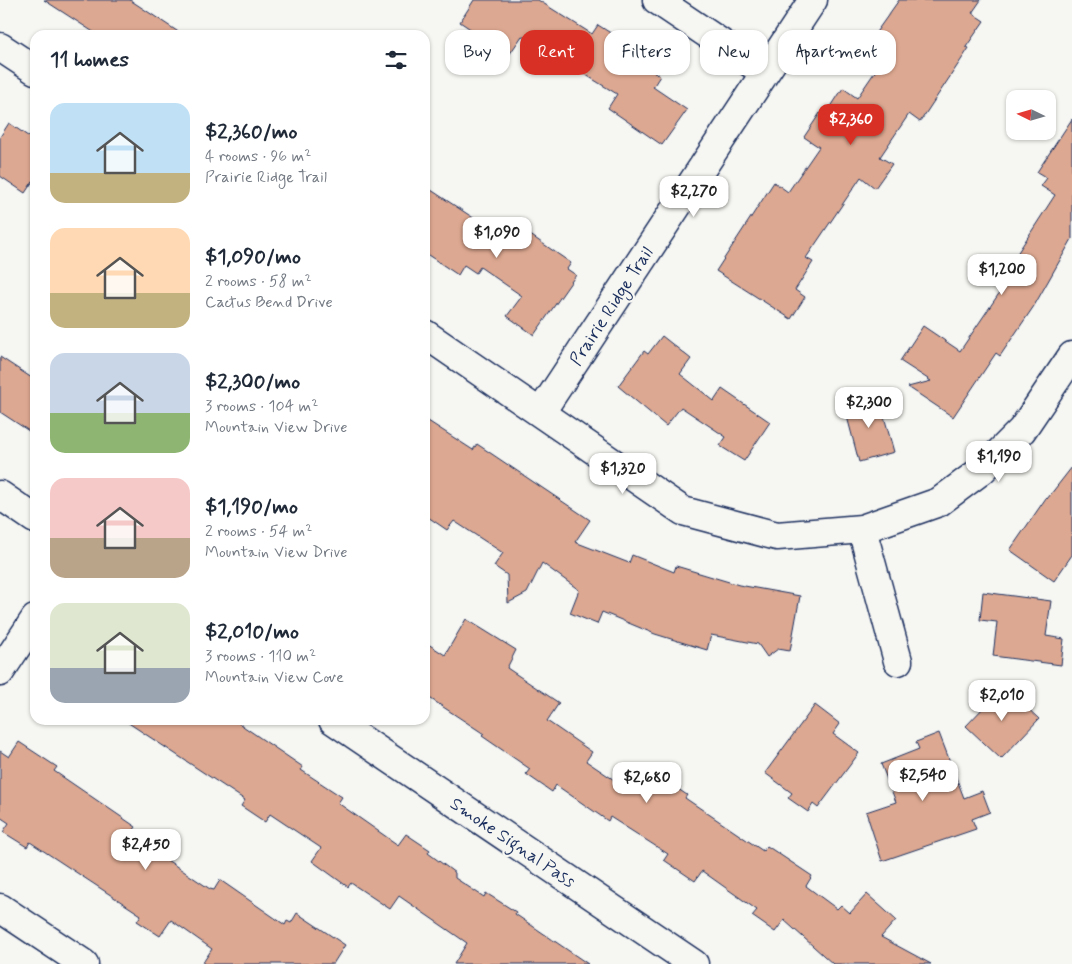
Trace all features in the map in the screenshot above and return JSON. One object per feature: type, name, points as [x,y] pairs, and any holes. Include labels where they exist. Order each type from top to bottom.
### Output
[{"type":"street","points":[[657,0],[702,30]]},
{"type":"street","name":"Prairie Ridge Trail","points":[[768,66],[813,0]]},
{"type":"street","points":[[0,47],[30,67]]},
{"type":"street","name":"Prairie Ridge Trail","points":[[541,412],[762,75]]},
{"type":"street","points":[[430,337],[683,511],[777,536],[862,529],[939,502],[982,470],[1022,430],[1072,356]]},
{"type":"street","points":[[0,495],[30,515]]},
{"type":"street","points":[[862,529],[898,661]]},
{"type":"street","points":[[0,672],[30,627]]},
{"type":"street","name":"Smoke Signal Pass","points":[[340,725],[694,964]]},
{"type":"street","points":[[0,908],[84,964]]},
{"type":"building","points":[[44,0],[130,0],[175,30],[90,30]]},
{"type":"building","points":[[474,0],[538,0],[586,30],[520,30],[520,39],[510,54],[510,30],[472,30],[460,22]]},
{"type":"building","points":[[899,0],[981,0],[972,13],[984,21],[966,47],[969,48],[920,122],[909,114],[880,157],[892,164],[875,188],[861,177],[806,258],[813,262],[795,290],[805,297],[791,319],[716,271],[774,182],[788,192],[819,147],[804,137],[820,113],[825,116],[843,88],[857,98],[873,75],[896,75],[896,30],[878,30]]},
{"type":"building","points":[[598,25],[606,30],[604,30],[604,75],[659,75],[660,76],[653,87],[687,110],[662,145],[608,108],[617,94],[586,75],[594,75],[594,31]]},
{"type":"building","points":[[1072,119],[1072,239],[1034,306],[1000,356],[996,353],[953,417],[908,387],[931,381],[900,361],[923,326],[960,351],[1019,264],[1013,260],[1055,195],[1041,186],[1047,178],[1037,172]]},
{"type":"building","points":[[9,123],[30,138],[30,186],[25,193],[0,176],[0,137]]},
{"type":"building","points":[[430,189],[516,246],[526,232],[571,263],[567,269],[576,275],[534,335],[507,316],[522,296],[480,267],[476,273],[464,265],[458,275],[430,256]]},
{"type":"building","points":[[662,336],[691,359],[680,374],[714,401],[722,389],[770,422],[744,461],[720,446],[726,437],[681,407],[666,426],[618,386],[644,351],[648,354]]},
{"type":"building","points":[[0,357],[30,377],[30,432],[0,412]]},
{"type":"building","points":[[878,395],[894,452],[859,462],[844,405]]},
{"type":"building","points":[[430,422],[473,450],[477,444],[590,520],[575,542],[629,563],[632,555],[674,572],[676,566],[739,585],[800,596],[790,651],[778,649],[767,657],[758,644],[711,635],[707,650],[655,634],[602,612],[597,624],[570,613],[579,590],[542,563],[527,593],[508,603],[507,575],[494,566],[503,553],[454,521],[447,530],[430,518]]},
{"type":"building","points":[[1072,467],[1072,555],[1054,581],[1010,550],[1046,498]]},
{"type":"building","points":[[983,592],[1051,601],[1046,636],[1064,639],[1061,665],[993,656],[997,622],[980,620]]},
{"type":"building","points":[[466,619],[516,650],[507,668],[559,703],[547,721],[592,752],[586,761],[632,792],[647,768],[687,795],[685,798],[763,851],[767,846],[812,876],[806,886],[837,909],[841,905],[850,913],[867,894],[896,920],[881,937],[931,964],[833,964],[784,920],[775,932],[752,916],[757,910],[702,871],[695,881],[664,860],[668,854],[610,817],[608,821],[556,785],[552,792],[526,774],[530,769],[482,736],[484,734],[430,698],[430,645],[445,655]]},
{"type":"building","points":[[1004,686],[1039,719],[1001,759],[966,726]]},
{"type":"building","points":[[815,705],[840,724],[833,734],[859,753],[818,808],[813,804],[808,812],[788,798],[792,793],[765,773]]},
{"type":"building","points":[[132,725],[241,725],[303,767],[301,770],[342,797],[338,803],[398,845],[406,834],[430,850],[428,853],[455,873],[455,878],[484,897],[486,893],[516,912],[515,914],[588,964],[454,964],[467,943],[399,896],[390,909],[351,883],[348,887],[312,861],[321,848],[270,814],[265,822],[241,806],[245,800]]},
{"type":"building","points":[[939,733],[964,798],[982,791],[990,812],[972,819],[976,829],[882,861],[866,812],[896,802],[881,764],[919,749],[916,742]]},
{"type":"building","points":[[19,742],[57,767],[54,771],[136,827],[130,835],[210,889],[214,890],[220,880],[285,925],[287,921],[291,923],[297,913],[345,945],[333,964],[202,964],[212,949],[171,920],[160,936],[137,921],[141,915],[30,842],[27,847],[3,832],[9,823],[0,817],[0,751],[9,757]]}]
